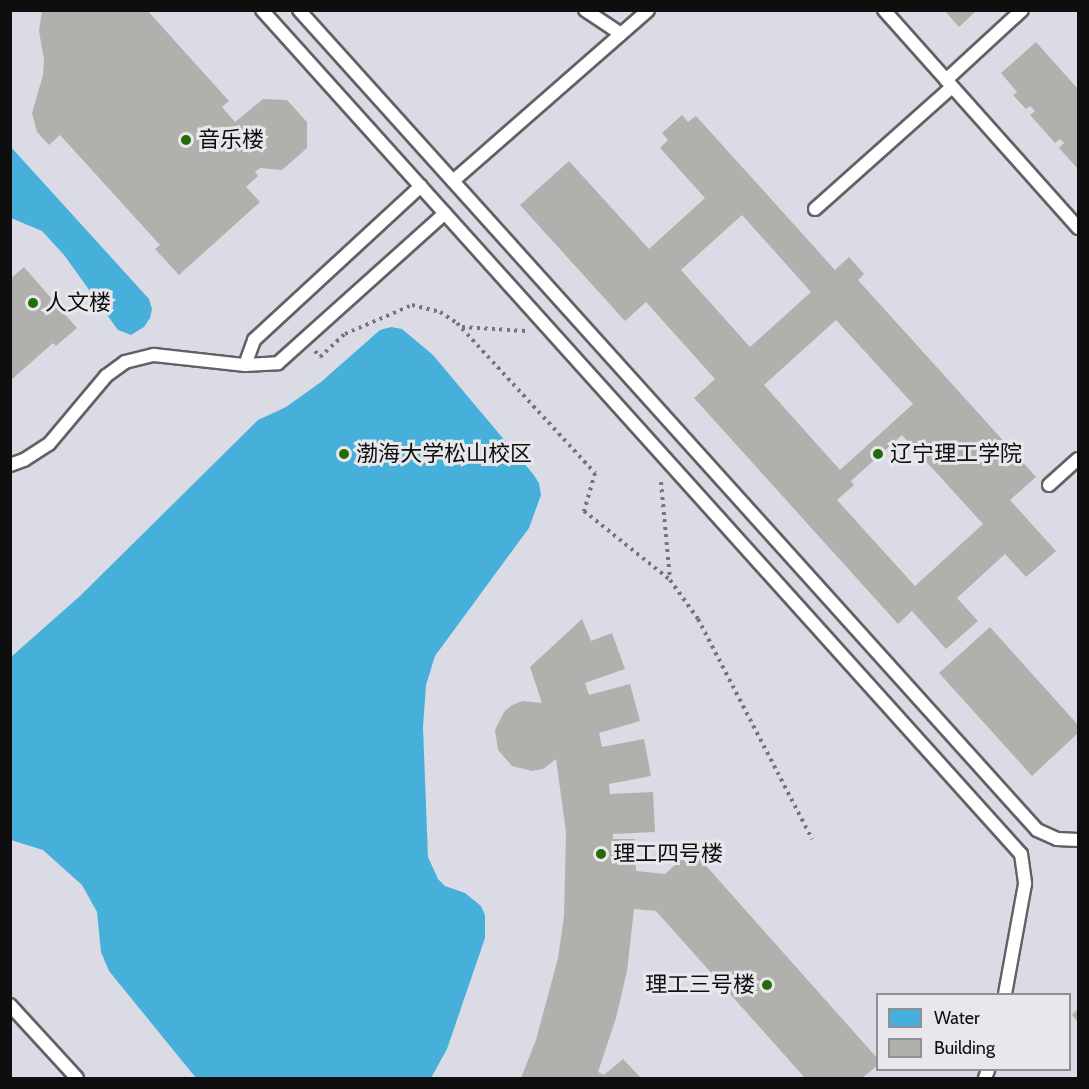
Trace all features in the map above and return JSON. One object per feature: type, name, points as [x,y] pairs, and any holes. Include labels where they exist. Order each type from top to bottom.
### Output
[{"type":"lane","points":[[262,10],[1021,854],[1024,884],[1005,993]]},
{"type":"lane","points":[[299,10],[1037,830],[1057,839],[1078,840]]},
{"type":"lane","points":[[585,10],[621,34]]},
{"type":"lane","points":[[453,181],[648,10]]},
{"type":"lane","points":[[884,10],[1078,228]]},
{"type":"lane","points":[[815,209],[949,83],[1022,10]]},
{"type":"lane","points":[[245,365],[254,340],[421,186]]},
{"type":"lane","points":[[10,465],[24,460],[50,444],[106,376],[125,362],[154,355],[245,365],[278,363],[445,213]]},
{"type":"lane","points":[[1049,485],[1078,459]]},
{"type":"lane","points":[[10,1005],[77,1078]]},
{"type":"path","points":[[304,340],[320,357],[345,334],[412,304],[440,312],[461,327],[595,473],[584,511],[670,580],[698,619],[812,839]]},
{"type":"path","points":[[461,327],[526,331],[533,339]]},
{"type":"path","points":[[654,475],[662,483],[670,580]]},
{"type":"shaded area","name":"渤海大学松山校区","points":[[10,11],[1078,11],[1078,1078],[11,1078]]},
{"type":"water","points":[[10,146],[149,299],[152,309],[150,318],[144,327],[131,335],[118,330],[64,255],[42,231],[11,218]]},
{"type":"water","points":[[391,327],[402,329],[433,355],[533,474],[539,483],[541,495],[529,528],[435,656],[426,685],[423,727],[428,857],[438,879],[445,886],[465,893],[481,906],[485,915],[485,938],[447,1049],[431,1078],[196,1078],[109,971],[101,952],[97,912],[82,885],[43,850],[11,840],[11,657],[80,596],[258,420],[286,407],[321,382],[380,330]]},
{"type":"building","name":"音乐楼","points":[[42,10],[147,10],[229,101],[222,107],[235,122],[263,99],[287,100],[307,122],[307,148],[282,170],[260,168],[255,172],[258,176],[246,187],[260,202],[179,275],[155,249],[160,245],[60,135],[49,145],[37,132],[32,113],[43,75],[44,60],[39,31]]},
{"type":"building","points":[[944,10],[977,10],[959,27]]},
{"type":"building","points":[[1036,42],[1078,89],[1078,169],[1059,148],[1064,143],[1060,139],[1055,143],[1030,115],[1035,111],[1030,106],[1026,109],[1013,95],[1017,92],[1001,73]]},
{"type":"building","points":[[682,115],[688,122],[696,116],[835,270],[849,257],[864,274],[858,280],[1036,477],[1010,500],[1056,551],[1026,577],[1005,554],[957,598],[978,621],[946,649],[912,611],[898,624],[694,398],[715,379],[646,302],[625,321],[520,205],[569,161],[649,249],[705,198],[660,148],[668,140],[662,133]],"holes":[[[742,215],[811,292],[750,347],[681,270]],[[836,320],[913,404],[840,470],[764,385]],[[902,435],[983,524],[915,586],[837,500],[854,485],[851,481]]]},
{"type":"building","name":"人文楼","points":[[24,267],[77,328],[56,346],[53,343],[10,381],[10,279]]},
{"type":"building","points":[[582,619],[591,641],[612,633],[625,669],[585,683],[589,695],[630,684],[640,721],[599,733],[602,747],[644,739],[651,776],[609,784],[610,794],[653,792],[655,832],[613,834],[613,839],[635,839],[636,871],[665,874],[692,850],[876,1057],[876,1067],[862,1078],[805,1078],[656,911],[634,909],[627,971],[616,1018],[598,1072],[604,1075],[623,1059],[641,1078],[521,1078],[536,1040],[558,958],[564,916],[566,832],[556,759],[543,769],[532,771],[512,766],[498,750],[495,730],[504,712],[512,705],[523,701],[542,703],[530,667]]},
{"type":"building","points":[[990,627],[1078,725],[1078,733],[1032,776],[939,673]]},
{"type":"building","points":[[1078,1009],[1078,1022],[1072,1015]]},
{"type":"place","name":"音乐楼","points":[[186,140]]},
{"type":"place","name":"人文楼","points":[[33,303]]},
{"type":"place","name":"渤海大学松山校区","points":[[344,454]]},
{"type":"place","name":"辽宁理工学院","points":[[878,454]]},
{"type":"place","name":"理工四号楼","points":[[601,854]]},
{"type":"place","name":"理工三号楼","points":[[767,985]]}]
